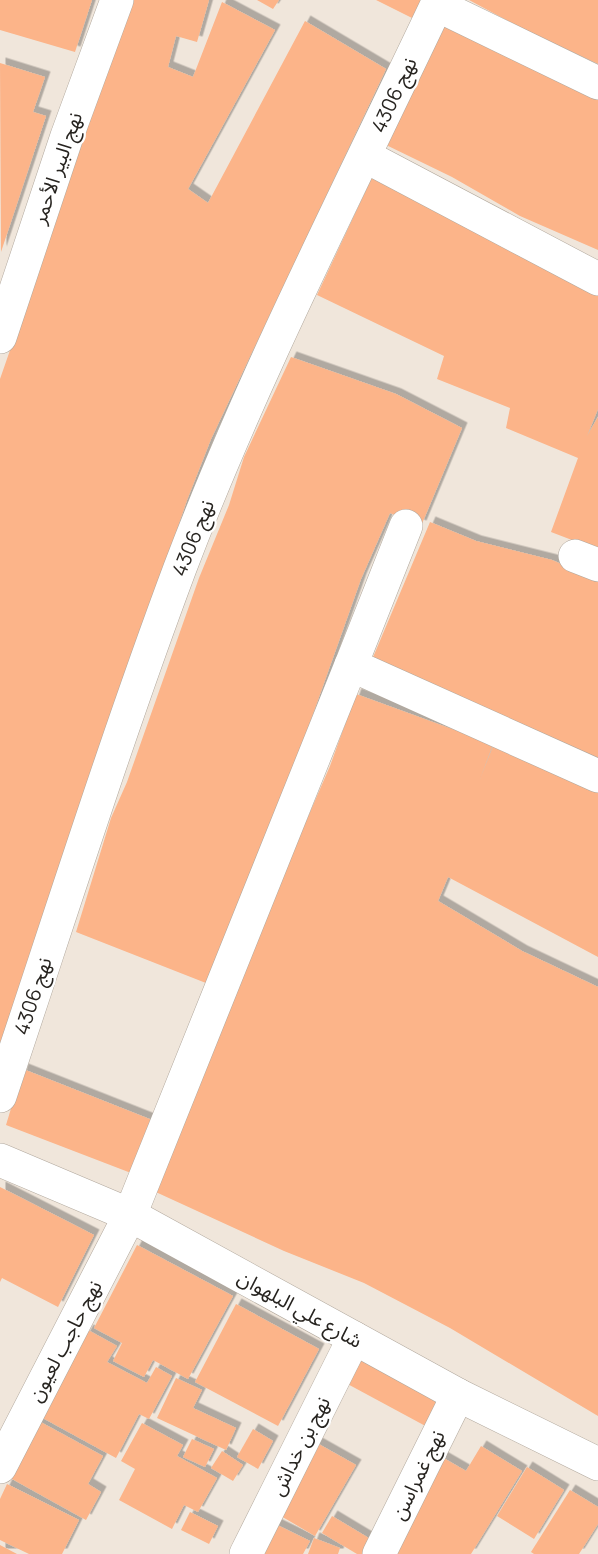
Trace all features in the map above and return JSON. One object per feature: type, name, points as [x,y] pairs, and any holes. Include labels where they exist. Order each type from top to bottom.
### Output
[{"type":"street","name":"نهج البير الأحمر","points":[[0,337],[67,136],[117,0]]},
{"type":"street","points":[[438,2],[598,83]]},
{"type":"street","name":"نهج 4306","points":[[0,1096],[114,753],[181,566],[257,382],[438,2]]},
{"type":"street","points":[[365,156],[598,279]]},
{"type":"street","name":"نهج حاجب لعيون","points":[[0,1467],[130,1215],[406,526]]},
{"type":"street","points":[[351,665],[598,776]]},
{"type":"street","name":"شارع علي البلهوان","points":[[0,1160],[130,1215],[458,1395],[598,1464]]},
{"type":"street","name":"نهج بن خداش","points":[[246,1554],[354,1338]]},
{"type":"street","name":"نهج غمراسن","points":[[379,1554],[458,1395]]},
{"type":"building","points":[[0,0],[92,0],[75,52],[0,30]]},
{"type":"building","points":[[132,0],[209,0],[197,42],[176,36],[168,67],[193,77],[222,2],[275,30],[188,189],[208,203],[305,21],[386,69],[211,439],[187,500],[0,1047],[0,379]]},
{"type":"building","points":[[257,0],[279,0],[273,9]]},
{"type":"building","points":[[376,0],[430,0],[420,22]]},
{"type":"building","points":[[469,0],[598,0],[598,64],[523,29]]},
{"type":"building","points":[[445,16],[598,93],[598,250],[520,216],[452,177],[382,143]]},
{"type":"building","points":[[0,63],[45,77],[33,112],[46,116],[1,252]]},
{"type":"building","points":[[374,173],[598,278],[598,409],[587,436],[598,417],[598,550],[551,532],[578,458],[506,428],[510,408],[437,379],[444,356],[317,295]]},
{"type":"building","points":[[291,357],[396,394],[462,428],[421,526],[390,513],[361,579],[288,784],[211,985],[76,932],[111,818],[127,782],[199,578],[229,505],[244,457]]},
{"type":"building","points":[[430,522],[476,541],[552,560],[598,580],[598,761],[371,662]]},
{"type":"building","points":[[356,694],[493,744],[480,779],[494,744],[598,787],[598,957],[448,877],[438,901],[522,951],[598,987],[598,1416],[450,1328],[364,1283],[284,1251],[147,1188],[330,766]]},
{"type":"building","points":[[23,1069],[152,1120],[131,1173],[6,1125]]},
{"type":"building","points":[[0,1187],[94,1235],[58,1307],[2,1278],[0,1282]]},
{"type":"building","points":[[137,1245],[233,1296],[188,1379],[153,1360],[144,1377],[113,1361],[122,1343],[94,1328]]},
{"type":"building","points":[[236,1304],[319,1349],[278,1426],[195,1382]]},
{"type":"building","points":[[88,1330],[117,1346],[107,1362],[147,1383],[156,1367],[172,1376],[149,1419],[139,1414],[116,1458],[41,1417]]},
{"type":"building","points":[[359,1350],[448,1398],[431,1429],[342,1381]]},
{"type":"building","points":[[176,1378],[202,1390],[193,1408],[236,1428],[226,1450],[157,1418]]},
{"type":"building","points":[[35,1419],[103,1456],[88,1484],[101,1492],[86,1520],[5,1475]]},
{"type":"building","points":[[142,1423],[183,1445],[177,1456],[217,1478],[198,1512],[184,1505],[172,1529],[119,1500],[135,1469],[121,1461]]},
{"type":"building","points":[[253,1429],[273,1441],[258,1469],[237,1457]]},
{"type":"building","points":[[192,1439],[214,1449],[205,1467],[183,1457]]},
{"type":"building","points":[[315,1442],[356,1465],[315,1536],[274,1512]]},
{"type":"building","points":[[481,1446],[522,1471],[471,1554],[387,1554],[440,1456],[466,1471]]},
{"type":"building","points":[[222,1451],[243,1465],[233,1481],[211,1468]]},
{"type":"building","points":[[527,1467],[564,1490],[534,1539],[497,1516]]},
{"type":"building","points":[[7,1484],[79,1520],[62,1554],[29,1554],[0,1540],[0,1499]]},
{"type":"building","points":[[570,1490],[598,1507],[598,1524],[579,1554],[534,1554],[531,1552]]},
{"type":"building","points":[[190,1512],[218,1526],[209,1544],[181,1530]]},
{"type":"building","points":[[332,1516],[372,1540],[363,1554],[357,1554],[322,1533]]},
{"type":"building","points":[[267,1520],[310,1541],[303,1554],[252,1554]]},
{"type":"building","points":[[314,1538],[340,1548],[338,1554],[308,1554]]},
{"type":"building","points":[[0,1545],[17,1554],[0,1554]]}]
